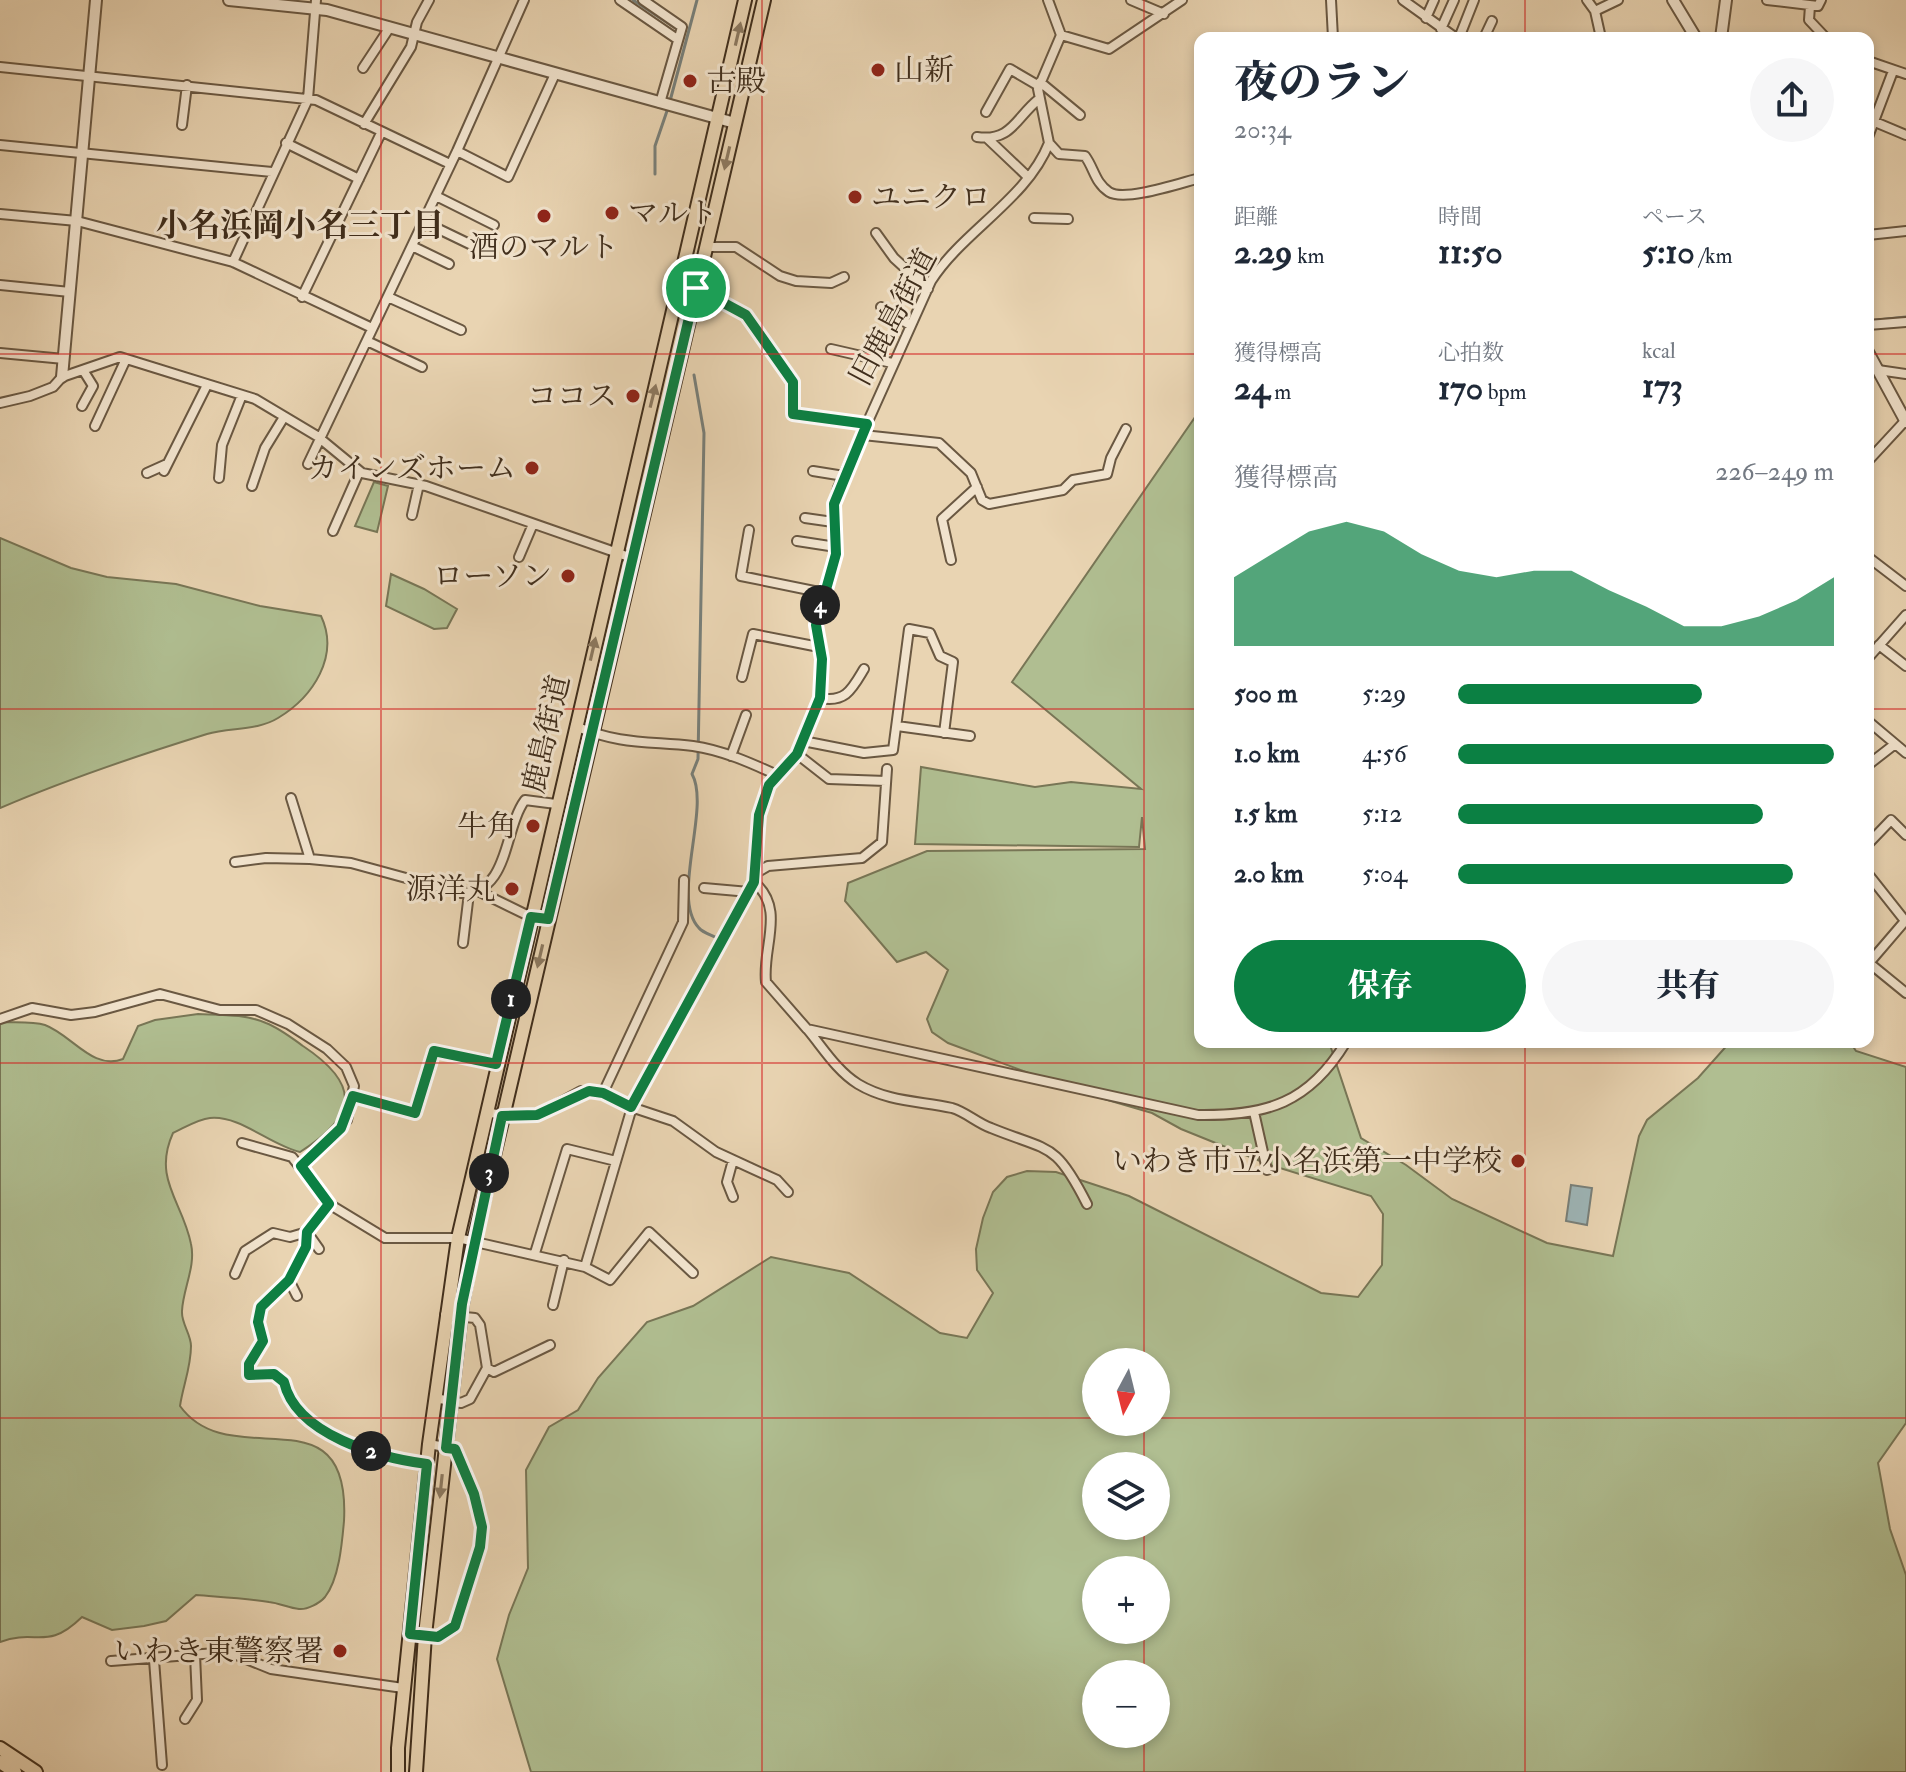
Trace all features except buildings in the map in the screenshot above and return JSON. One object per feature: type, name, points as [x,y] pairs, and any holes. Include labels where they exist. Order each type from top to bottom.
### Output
[{"type":"main road","name":"鹿島街道","points":[[398,1772],[403,1688],[429,1444],[458,1238],[556,804],[745,0]]},
{"type":"main road","points":[[416,1772],[425,1635],[461,1316],[474,1241],[764,0]]},
{"type":"main road","points":[[0,1748],[36,1772]]},
{"type":"main road","points":[[0,1762],[15,1772]]},
{"type":"street","points":[[62,377],[96,0]]},
{"type":"street","points":[[229,0],[316,4],[735,123]]},
{"type":"street","points":[[364,124],[411,47],[429,0]]},
{"type":"street","points":[[308,464],[424,222],[524,0]]},
{"type":"street","points":[[620,0],[679,35]]},
{"type":"street","points":[[643,0],[682,27],[665,105]]},
{"type":"street","points":[[1048,0],[1061,35],[1039,84],[1039,99],[1049,143],[1059,154],[1085,156],[1095,178],[1108,192],[1121,196],[1194,179]]},
{"type":"street","points":[[1131,0],[1164,14]]},
{"type":"street","points":[[1061,35],[1109,49],[1182,0]]},
{"type":"street","points":[[1331,0],[1333,32]]},
{"type":"street","points":[[1403,0],[1446,32]]},
{"type":"street","points":[[1426,18],[1434,0]]},
{"type":"street","points":[[1441,29],[1454,0]]},
{"type":"street","points":[[1460,32],[1474,0]]},
{"type":"street","points":[[1587,0],[1595,11],[1600,32]]},
{"type":"street","points":[[1595,11],[1618,0]]},
{"type":"street","points":[[1673,0],[1692,32]]},
{"type":"street","points":[[1722,32],[1726,0]]},
{"type":"street","points":[[1767,0],[1810,6],[1818,6],[1821,0]]},
{"type":"street","points":[[233,262],[308,99],[316,4]]},
{"type":"street","points":[[1810,6],[1809,20],[1820,32]]},
{"type":"street","points":[[1487,32],[1492,21]]},
{"type":"street","points":[[363,68],[390,27]]},
{"type":"street","points":[[1874,63],[1906,74]]},
{"type":"street","points":[[0,67],[308,99],[450,164]]},
{"type":"street","points":[[986,112],[1010,69],[1039,84],[1080,115]]},
{"type":"street","points":[[1893,71],[1875,122],[1906,135]]},
{"type":"street","points":[[457,151],[508,177],[555,74]]},
{"type":"street","points":[[182,125],[187,85]]},
{"type":"street","points":[[977,137],[988,139],[1007,133],[1039,99]]},
{"type":"street","points":[[302,297],[381,133]]},
{"type":"street","points":[[988,139],[1028,177]]},
{"type":"street","points":[[286,143],[359,179]]},
{"type":"street","name":"旧鹿島街道","points":[[585,1267],[631,1107],[749,892],[755,878],[754,853],[759,815],[769,785],[797,754],[820,698],[816,625],[836,547],[834,504],[844,476],[892,363],[928,289],[953,251],[1028,177],[1049,143]]},
{"type":"street","points":[[0,145],[272,172]]},
{"type":"street","points":[[436,196],[494,225]]},
{"type":"street","points":[[0,214],[77,221],[233,262],[372,328]]},
{"type":"street","points":[[1034,218],[1068,219]]},
{"type":"street","points":[[424,222],[480,249]]},
{"type":"street","points":[[1874,234],[1906,231]]},
{"type":"street","points":[[876,233],[894,258],[928,289]]},
{"type":"street","points":[[412,246],[449,264]]},
{"type":"street","points":[[706,247],[736,247],[780,276],[796,281],[831,283],[844,277]]},
{"type":"street","points":[[680,282],[746,315],[793,382],[793,414],[867,424]]},
{"type":"street","points":[[0,285],[70,292]]},
{"type":"street","points":[[388,297],[461,330]]},
{"type":"street","points":[[881,307],[910,325]]},
{"type":"street","points":[[1874,325],[1906,322]]},
{"type":"street","points":[[367,341],[422,367]]},
{"type":"street","points":[[831,349],[892,363]]},
{"type":"street","points":[[0,353],[64,359]]},
{"type":"street","points":[[0,403],[53,387],[62,377],[116,358],[126,359],[242,395],[320,440],[359,472],[419,484],[632,558]]},
{"type":"street","points":[[95,426],[126,359]]},
{"type":"street","points":[[1874,365],[1906,374]]},
{"type":"street","points":[[1874,367],[1906,421],[1874,451]]},
{"type":"street","points":[[82,406],[93,386],[83,370]]},
{"type":"street","points":[[147,473],[166,467],[207,385]]},
{"type":"street","points":[[219,478],[222,445],[242,395]]},
{"type":"street","points":[[252,486],[265,448],[284,417]]},
{"type":"street","points":[[863,435],[939,443],[971,473],[982,500],[989,504],[1061,490],[1073,480],[1107,474],[1126,429]]},
{"type":"street","points":[[813,471],[844,476]]},
{"type":"street","points":[[333,531],[359,472]]},
{"type":"street","points":[[412,515],[419,484]]},
{"type":"street","points":[[951,560],[942,519],[977,487]]},
{"type":"street","points":[[805,518],[833,522]]},
{"type":"street","points":[[519,557],[533,524]]},
{"type":"street","points":[[749,530],[741,576],[824,593]]},
{"type":"street","points":[[797,541],[836,547]]},
{"type":"street","points":[[1874,562],[1906,586]]},
{"type":"street","points":[[1906,615],[1874,647],[1906,666]]},
{"type":"street","points":[[803,741],[864,753],[893,750],[909,629],[930,633],[940,656],[953,662],[944,733]]},
{"type":"street","points":[[742,677],[753,634],[819,647]]},
{"type":"street","points":[[820,698],[836,701],[849,694],[864,669]]},
{"type":"street","points":[[731,756],[746,715]]},
{"type":"street","points":[[575,725],[625,743],[699,747],[777,775]]},
{"type":"street","points":[[897,726],[970,736]]},
{"type":"street","points":[[1874,726],[1906,753]]},
{"type":"street","points":[[1874,760],[1895,744]]},
{"type":"street","points":[[797,754],[829,779],[886,781]]},
{"type":"street","points":[[887,769],[882,842],[862,858],[768,866],[755,878],[772,913],[766,950],[766,982],[846,1076],[861,1086],[914,1105],[959,1110],[988,1127],[1044,1147],[1061,1160],[1087,1204]]},
{"type":"street","points":[[291,798],[310,859]]},
{"type":"street","points":[[463,943],[474,892],[496,877],[525,800],[556,804]]},
{"type":"street","points":[[1874,838],[1891,820],[1906,835]]},
{"type":"street","points":[[235,862],[266,858],[351,863],[474,892],[531,917],[548,919]]},
{"type":"street","points":[[603,1093],[683,922],[684,880]]},
{"type":"street","points":[[1874,882],[1905,921],[1874,957]]},
{"type":"street","points":[[704,888],[749,892]]},
{"type":"street","points":[[1874,967],[1906,993]]},
{"type":"street","points":[[0,1019],[32,1008],[71,1015],[95,1012],[160,994],[211,1009],[256,1010],[288,1024],[327,1049],[353,1077],[353,1096],[341,1128],[301,1166]]},
{"type":"street","points":[[807,1029],[1198,1115],[1254,1112],[1282,1105],[1329,1068],[1342,1048]]},
{"type":"street","points":[[353,1096],[415,1113],[434,1051],[496,1064]]},
{"type":"street","points":[[486,1112],[502,1116],[537,1115],[581,1091],[603,1093],[631,1107],[673,1121],[733,1160],[777,1180],[788,1192]]},
{"type":"street","points":[[1254,1112],[1267,1170]]},
{"type":"street","points":[[242,1143],[292,1157],[329,1204],[385,1238],[458,1238],[564,1260],[610,1280],[649,1232],[693,1273]]},
{"type":"street","points":[[535,1253],[567,1149],[616,1161]]},
{"type":"street","points":[[733,1160],[727,1176],[733,1197]]},
{"type":"street","points":[[329,1204],[307,1232],[306,1247],[289,1280],[261,1307],[258,1322],[263,1341],[249,1364],[249,1375],[274,1374],[284,1382],[288,1398],[319,1427],[346,1444],[427,1464]]},
{"type":"street","points":[[307,1232],[319,1249]]},
{"type":"street","points":[[235,1274],[245,1251],[273,1233],[290,1237],[307,1232]]},
{"type":"street","points":[[553,1305],[564,1260]]},
{"type":"street","points":[[289,1280],[297,1296]]},
{"type":"street","points":[[435,1398],[461,1403],[470,1399],[487,1368],[480,1325],[475,1318],[445,1315]]},
{"type":"street","points":[[487,1368],[494,1372],[550,1345]]},
{"type":"street","points":[[410,1634],[438,1637],[455,1626],[480,1547],[482,1527],[464,1464],[455,1449],[429,1444]]},
{"type":"street","points":[[111,1661],[229,1652],[271,1669],[403,1688]]},
{"type":"street","points":[[185,1719],[197,1700],[195,1655]]},
{"type":"street","points":[[154,1660],[162,1765]]},
{"type":"green space","points":[[1194,419],[1194,1048],[1331,1048],[1361,1138],[1406,1165],[1452,1199],[1547,1243],[1613,1256],[1639,1136],[1647,1120],[1698,1078],[1725,1048],[1854,1048],[1906,1067],[1906,1423],[1878,1463],[1890,1529],[1906,1575],[1906,1772],[531,1772],[497,1659],[509,1615],[528,1568],[526,1470],[549,1427],[578,1410],[598,1378],[647,1322],[693,1306],[771,1257],[849,1273],[940,1333],[967,1338],[993,1293],[977,1270],[976,1249],[983,1218],[993,1192],[1007,1177],[1027,1171],[1056,1172],[1129,1196],[1321,1293],[1358,1297],[1382,1265],[1383,1214],[1371,1196],[1270,1165],[1181,1129],[1152,1113],[1077,1091],[948,1043],[932,1032],[927,1019],[948,970],[926,952],[897,962],[845,901],[848,883],[927,851],[1145,849],[1142,817],[1139,847],[915,844],[921,767],[1035,787],[1071,782],[1141,789],[1012,682]]},
{"type":"green space","points":[[374,482],[388,486],[377,532],[355,526]]},
{"type":"green space","points":[[0,538],[71,568],[107,577],[176,584],[260,606],[321,616],[327,646],[320,674],[302,699],[270,722],[181,742],[0,808]]},
{"type":"green space","points":[[391,574],[457,609],[447,628],[434,629],[386,606]]},
{"type":"green space","points":[[198,1014],[241,1016],[271,1025],[322,1060],[343,1086],[345,1099],[342,1112],[333,1125],[300,1152],[232,1121],[210,1118],[173,1133],[166,1164],[167,1177],[187,1229],[192,1252],[182,1311],[191,1342],[191,1354],[180,1406],[202,1426],[228,1435],[309,1444],[328,1456],[341,1480],[344,1521],[334,1581],[323,1599],[302,1609],[196,1595],[166,1621],[112,1630],[82,1617],[70,1628],[50,1637],[13,1638],[0,1642],[0,1022],[45,1025],[92,1056],[112,1061],[123,1059],[138,1026],[155,1020]]},
{"type":"water","points":[[1571,1185],[1592,1188],[1587,1225],[1566,1221]]},
{"type":"waterway","points":[[633,0],[680,31]]},
{"type":"waterway","points":[[670,101],[697,0]]},
{"type":"waterway","points":[[655,174],[655,146],[668,108]]},
{"type":"waterway","points":[[1874,320],[1906,317]]},
{"type":"waterway","points":[[694,375],[704,433],[698,759],[692,774],[697,789],[697,808],[688,896],[691,914],[699,928],[715,937]]},
{"type":"place","name":"山新","points":[[878,70]]},
{"type":"place","name":"古殿","points":[[690,81]]},
{"type":"place","name":"ユニクロ","points":[[855,197]]},
{"type":"place","name":"マルト","points":[[612,213]]},
{"type":"place","name":"酒のマルト","points":[[544,216]]},
{"type":"place","name":"ココス","points":[[633,396]]},
{"type":"place","name":"カインズホーム","points":[[532,468]]},
{"type":"place","name":"ローソン","points":[[568,576]]},
{"type":"place","name":"牛角","points":[[533,826]]},
{"type":"place","name":"源洋丸","points":[[512,889]]},
{"type":"place","name":"いわき市立小名浜第一中学校","points":[[1518,1161]]},
{"type":"place","name":"いわき東警察署","points":[[340,1651]]},
{"type":"district","name":"小名浜岡小名三丁目","points":[[300,225]]},
{"type":"route","points":[[696,288],[709,292],[746,315],[793,382],[793,414],[867,424],[838,488],[834,504],[836,554],[816,625],[822,659],[820,698],[797,754],[769,785],[759,815],[754,882],[631,1107],[603,1093],[581,1091],[557,1107],[537,1115],[502,1116],[462,1304],[446,1448],[455,1449],[464,1464],[482,1527],[480,1547],[455,1626],[438,1637],[410,1634],[427,1464],[346,1444],[319,1427],[288,1398],[284,1382],[274,1374],[249,1375],[249,1364],[263,1341],[258,1322],[261,1307],[289,1280],[299,1265],[306,1247],[307,1232],[329,1204],[301,1166],[347,1120],[353,1096],[415,1113],[434,1051],[496,1064],[531,917],[548,919],[696,288]]}]
